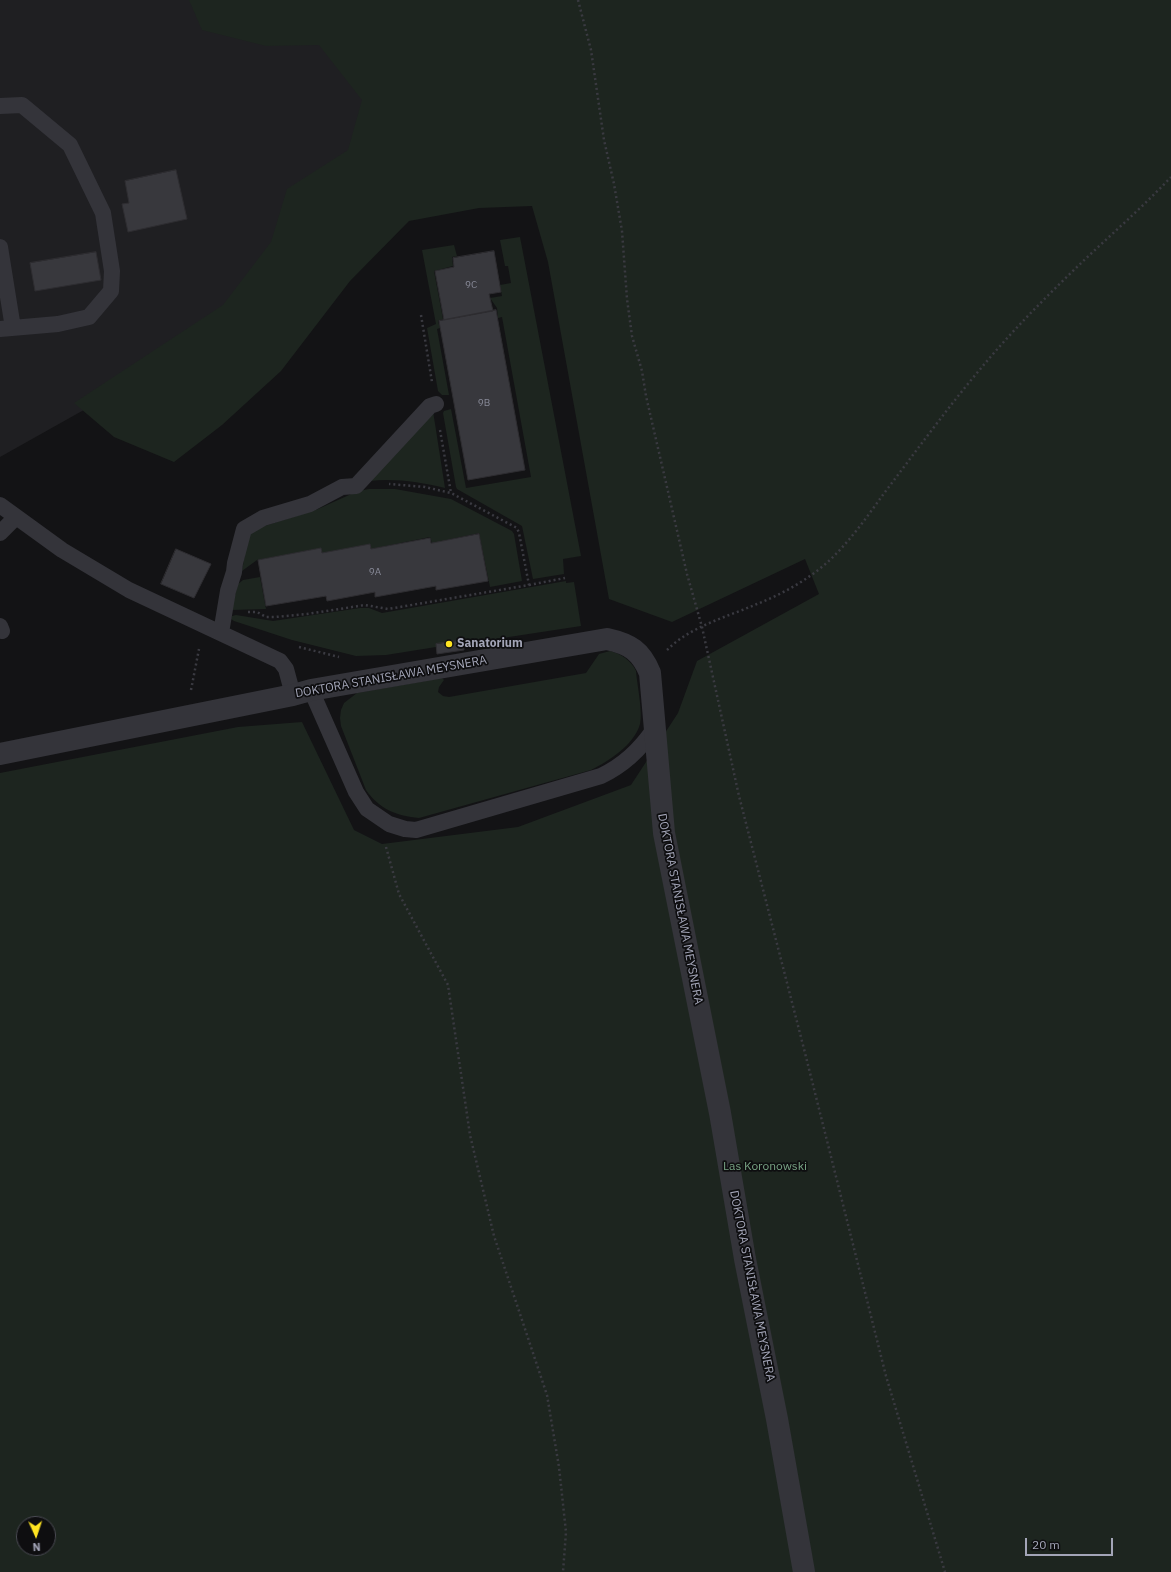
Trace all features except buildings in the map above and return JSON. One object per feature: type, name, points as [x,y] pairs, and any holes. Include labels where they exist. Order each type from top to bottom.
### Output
[{"type":"street","name":"DOKTORA STANISŁAWA MEYSNERA","points":[[0,754],[302,693],[607,640],[621,642],[630,646],[645,661],[650,673],[664,833],[725,1139],[745,1259],[777,1419],[804,1572]]},
{"type":"lane","points":[[0,106],[22,105],[70,145],[103,213],[112,271],[111,291],[89,317],[58,324],[6,328],[0,247]]},
{"type":"lane","points":[[221,633],[223,612],[244,529],[263,518],[310,504],[342,487],[356,486],[430,406],[436,404]]},
{"type":"lane","points":[[0,505],[62,550],[117,583],[280,660],[302,693],[356,792],[367,809],[389,824],[405,829],[416,830],[601,776],[616,769],[629,759],[645,742],[654,729]]},
{"type":"lane","points":[[0,533],[16,516]]},
{"type":"path","points":[[578,0],[591,50],[604,140],[614,184],[626,271],[627,299],[632,336],[642,371],[646,396],[687,574],[702,627],[739,796],[886,1376],[945,1572]]},
{"type":"path","points":[[650,673],[674,643],[726,615],[758,604],[785,591],[802,581],[834,556],[864,520],[982,367],[1021,324],[1077,267],[1140,209],[1171,177]]},
{"type":"path","points":[[356,486],[393,484],[425,487],[451,493],[517,528],[529,585]]},
{"type":"path","points":[[223,612],[257,612],[266,617],[275,617],[365,605],[388,609],[565,578]]},
{"type":"path","points":[[378,817],[399,894],[448,985],[470,1135],[494,1236],[547,1395],[559,1467],[566,1532],[563,1572]]},
{"type":"shaded area","points":[[0,0],[515,0],[221,333],[0,457]]},
{"type":"green space","name":"Las Koronowski","points":[[189,0],[1171,0],[1171,1572],[0,1572],[0,773],[238,727],[302,722],[354,830],[382,844],[518,827],[631,785],[678,713],[697,661],[819,594],[805,559],[672,622],[609,599],[548,262],[532,206],[479,208],[409,221],[350,281],[281,371],[222,425],[174,462],[114,437],[74,403],[223,305],[271,242],[287,189],[348,150],[362,100],[319,45],[266,46],[202,30]]},
{"type":"green space","points":[[520,237],[581,556],[563,559],[564,574],[533,579],[522,526],[457,489],[443,413],[444,411],[451,409],[466,488],[531,477],[502,317],[498,318],[497,308],[490,298],[502,296],[500,285],[511,283],[508,266],[505,266],[500,240]]},
{"type":"green space","points":[[454,245],[457,256],[452,257],[453,266],[434,271],[443,319],[438,321],[440,328],[437,329],[449,395],[442,395],[438,391],[427,328],[436,324],[422,250]]},
{"type":"green space","points":[[433,411],[445,488],[407,481],[369,481]]},
{"type":"green space","points":[[369,489],[395,489],[451,499],[512,531],[514,534],[522,581],[490,587],[479,533],[432,543],[430,537],[371,549],[370,544],[322,553],[321,548],[257,560],[242,571],[248,536],[252,530],[318,509],[358,491]]},
{"type":"green space","points":[[260,577],[266,609],[231,610],[238,584],[243,580]]},
{"type":"green space","points":[[566,581],[566,583],[574,582],[581,626],[463,644],[462,640],[436,644],[436,647],[386,655],[356,656],[292,640],[231,619],[232,616],[236,615],[273,621],[360,608],[369,608],[382,613]]},
{"type":"green space","points":[[610,651],[625,658],[636,671],[641,719],[637,732],[627,745],[613,757],[591,770],[419,818],[396,813],[383,807],[371,797],[366,790],[341,726],[340,718],[344,703],[357,693],[442,678],[444,680],[439,687],[438,692],[443,696],[449,697],[586,673],[599,654]]},
{"type":"place","name":"Sanatorium","points":[[449,644]]}]
